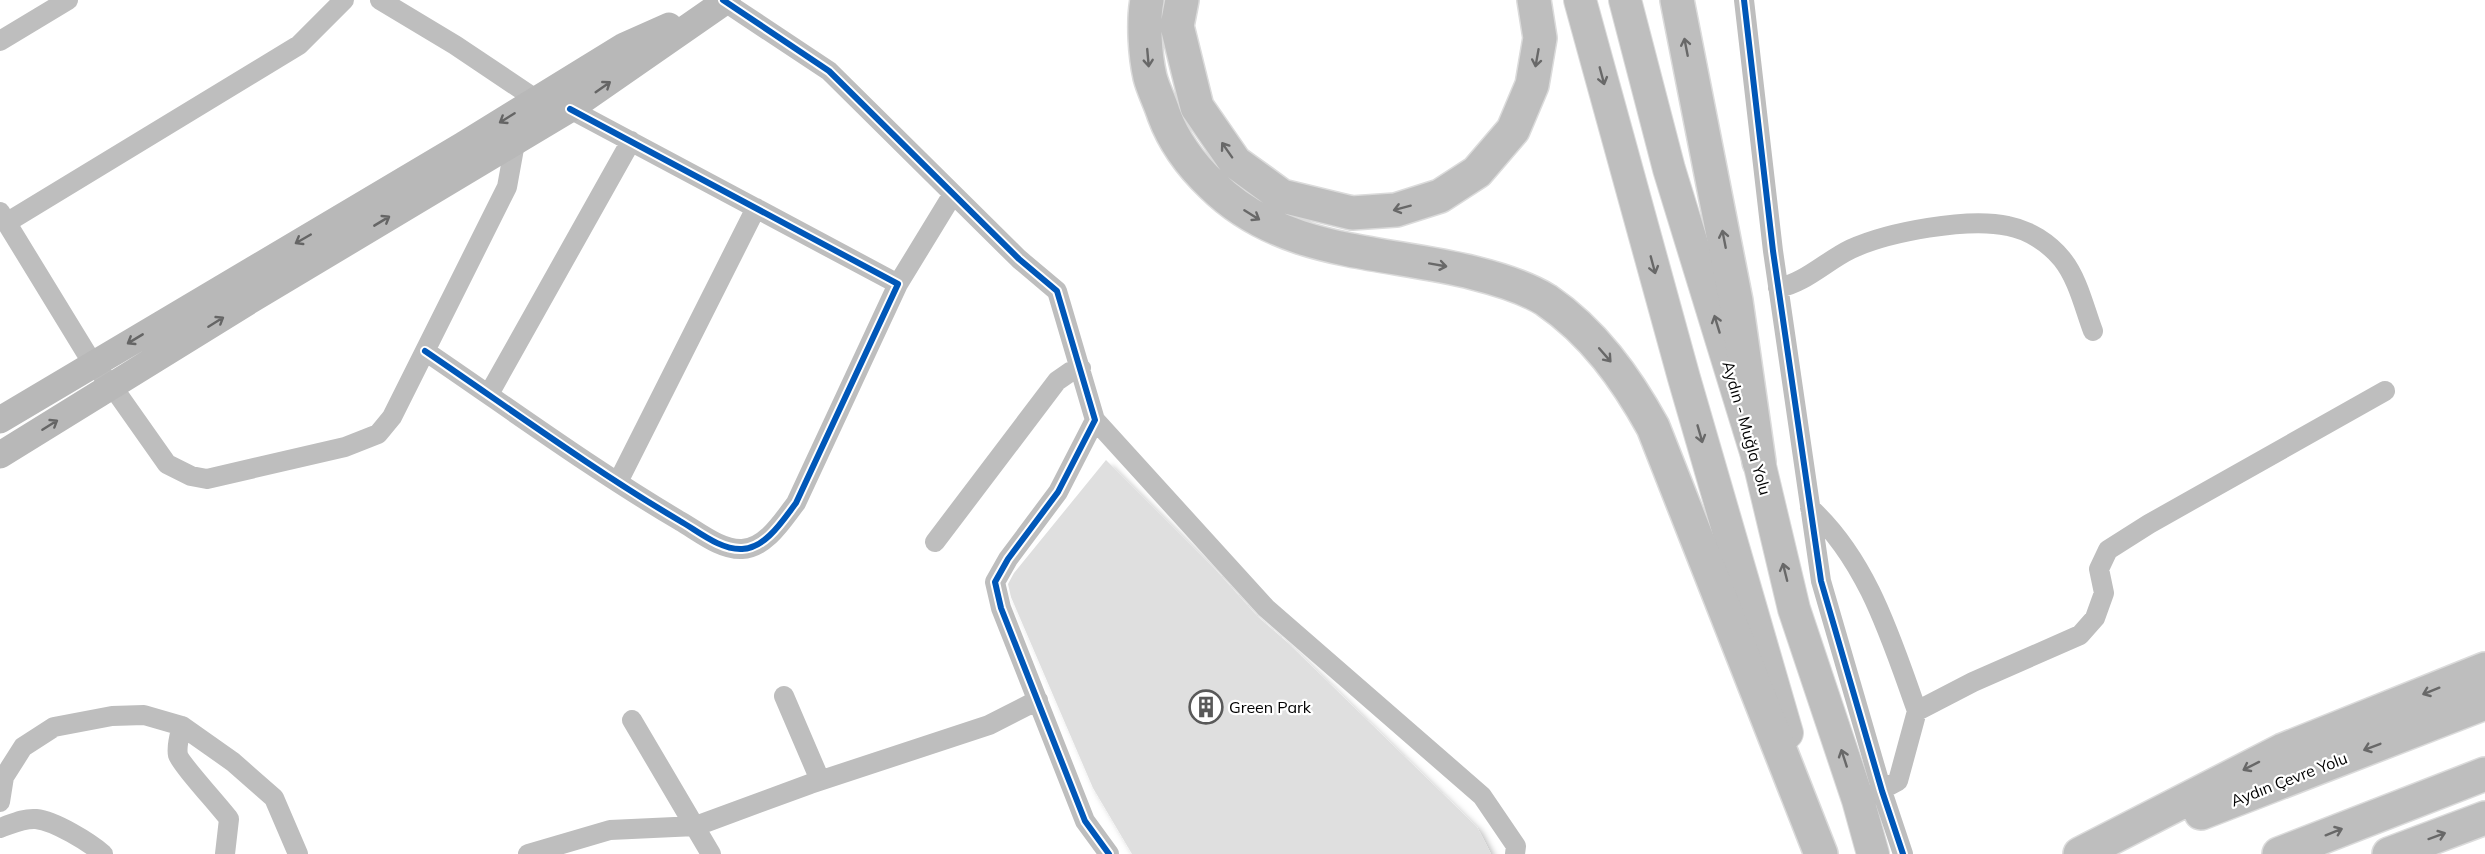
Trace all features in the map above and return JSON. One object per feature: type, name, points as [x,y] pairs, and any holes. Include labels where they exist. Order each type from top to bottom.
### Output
[{"type":"highway","points":[[1147,0],[1144,14],[1150,76],[1171,134],[1197,171],[1226,199],[1259,220],[1292,236],[1337,248],[1446,266],[1500,280],[1545,300],[1580,327],[1623,377],[1653,427],[1822,854]]},
{"type":"highway","points":[[1182,0],[1177,26],[1197,107],[1235,162],[1282,196],[1352,213],[1396,210],[1440,196],[1476,172],[1513,130],[1532,85],[1540,38],[1534,0]]},
{"type":"highway","points":[[1580,0],[1684,378],[1822,854]]},
{"type":"highway","name":"Aydın - Muğla Yolu","points":[[1625,0],[1669,169],[1760,462],[1794,609],[1870,796],[1873,854]]},
{"type":"highway","points":[[1677,0],[1736,301],[1760,462]]},
{"type":"highway","points":[[2080,854],[2283,750],[2485,669]]},
{"type":"highway","name":"Aydın Çevre Yolu","points":[[2094,854],[2485,703]]},
{"type":"highway","points":[[2279,854],[2485,774]]},
{"type":"highway","points":[[2389,854],[2485,818]]},
{"type":"main road","points":[[0,420],[624,46],[726,1]]},
{"type":"main road","points":[[0,455],[570,109],[726,1]]},
{"type":"street","points":[[0,41],[68,0]]},
{"type":"street","points":[[344,0],[299,45],[3,217],[93,364],[167,464],[191,476],[207,479],[345,447],[378,434],[392,417],[507,187],[515,143]]},
{"type":"street","points":[[380,0],[455,45],[537,99]]},
{"type":"street","points":[[1744,0],[1778,288],[1821,581],[1870,796],[1903,854]]},
{"type":"street","points":[[726,1],[829,71],[1019,259],[1057,291],[1095,420],[1266,608],[1482,796],[1516,846],[1515,854]]},
{"type":"street","points":[[570,109],[898,284]]},
{"type":"street","points":[[489,394],[631,141]]},
{"type":"street","points":[[424,351],[618,482],[722,545],[742,549],[772,533],[796,503],[898,284],[953,194]]},
{"type":"street","points":[[618,482],[756,208]]},
{"type":"street","points":[[1778,288],[1798,282],[1845,252],[1885,237],[1936,227],[2007,225],[2037,238],[2062,259],[2071,273],[2093,331]]},
{"type":"street","points":[[935,542],[1057,381],[1080,368]]},
{"type":"street","points":[[1917,711],[1974,681],[2080,635],[2095,618],[2104,593],[2099,569],[2108,550],[2149,524],[2385,391]]},
{"type":"street","points":[[1095,420],[1058,492],[1008,560],[995,582],[1001,608],[1085,821],[1109,854]]},
{"type":"street","points":[[1810,508],[1825,521],[1848,552],[1883,616],[1917,711],[1898,781],[1870,796]]},
{"type":"street","points":[[784,696],[820,780]]},
{"type":"street","points":[[534,853],[610,830],[696,826],[820,780],[989,725],[1038,700]]},
{"type":"street","points":[[0,802],[4,777],[22,747],[54,727],[112,717],[144,716],[182,726],[234,762],[274,798],[298,854]]},
{"type":"street","points":[[632,720],[671,790],[696,826],[711,854]]},
{"type":"street","points":[[182,726],[177,752],[181,763],[193,773],[229,819],[225,854]]},
{"type":"street","points":[[0,828],[22,820],[38,819],[63,830],[103,854]]},
{"type":"building","name":"Green Park","points":[[1106,460],[1214,568],[1257,616],[1288,643],[1477,827],[1491,854],[1132,854],[1093,788],[1011,597],[1008,584],[1014,573]]},
{"type":"cycle path","points":[[723,0],[829,71],[1019,259],[1057,291],[1095,420],[1058,492],[1008,559],[995,582],[1001,608],[1085,821],[1109,854]]},
{"type":"cycle path","points":[[1744,0],[1773,251],[1821,581],[1882,791],[1903,854]]},
{"type":"cycle path","points":[[425,351],[615,481],[717,543],[742,549],[759,544],[780,525],[796,503],[898,284],[570,109]]},
{"type":"place","name":"Green Park","points":[[1206,707]]}]
